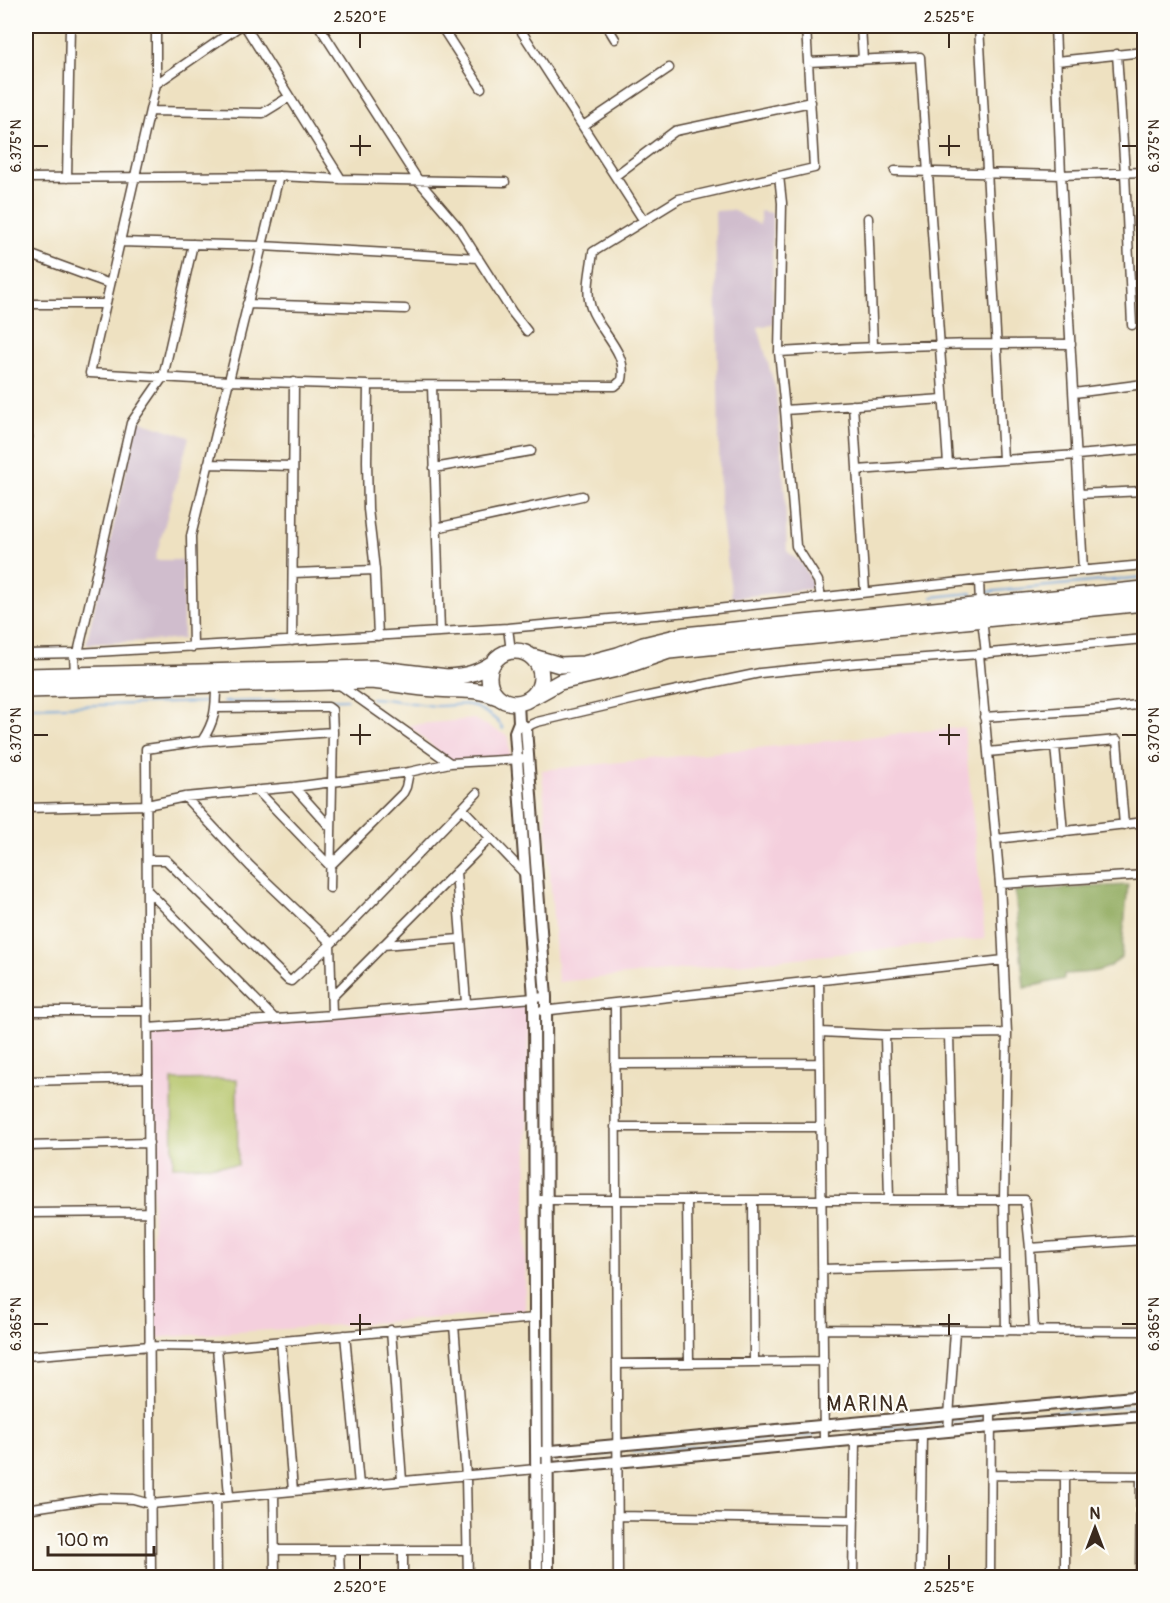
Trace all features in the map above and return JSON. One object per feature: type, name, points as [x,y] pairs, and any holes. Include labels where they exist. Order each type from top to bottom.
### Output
[{"type":"highway","points":[[26,690],[370,681],[438,690],[471,690],[488,693],[507,702],[518,703],[560,682],[617,669],[669,651],[1144,589]]},
{"type":"highway","points":[[26,676],[373,668],[447,677],[476,673],[493,663],[501,655],[512,651],[523,652],[560,665],[584,664],[618,655],[643,645],[684,635],[981,612],[1144,603]]},
{"type":"highway","points":[[533,657],[540,668],[542,678],[539,689],[533,697]]},
{"type":"highway","points":[[493,663],[489,680],[492,690],[500,698]]},
{"type":"street","points":[[67,178],[70,26]]},
{"type":"street","points":[[156,26],[156,84],[90,373],[229,381],[432,386],[615,386],[622,380],[623,369],[619,355],[591,309],[588,295],[593,252],[678,199],[814,168],[806,26]]},
{"type":"street","points":[[156,84],[240,26]]},
{"type":"street","points":[[245,26],[341,179]]},
{"type":"street","points":[[319,26],[418,180],[458,227],[512,312],[527,331]]},
{"type":"street","points":[[441,26],[481,88]]},
{"type":"street","points":[[518,26],[644,221]]},
{"type":"street","points":[[607,26],[615,39]]},
{"type":"street","points":[[861,26],[863,60]]},
{"type":"street","points":[[979,26],[1004,459]]},
{"type":"street","points":[[1055,26],[1083,570]]},
{"type":"street","points":[[1057,61],[1144,52]]},
{"type":"street","points":[[1117,54],[1132,325]]},
{"type":"street","points":[[808,62],[920,57],[948,464]]},
{"type":"street","points":[[583,126],[669,68]]},
{"type":"street","points":[[150,111],[263,113],[289,97]]},
{"type":"street","points":[[615,176],[675,131],[811,102]]},
{"type":"street","points":[[895,171],[1061,175],[1144,172]]},
{"type":"street","points":[[26,178],[279,176],[505,182]]},
{"type":"street","points":[[193,647],[191,536],[279,176]]},
{"type":"street","points":[[779,176],[782,203],[779,352],[796,546],[818,581],[821,597]]},
{"type":"street","points":[[868,218],[873,346]]},
{"type":"street","points":[[120,242],[261,246],[478,258]]},
{"type":"street","points":[[75,675],[76,653],[130,423],[163,377],[193,244]]},
{"type":"street","points":[[26,253],[110,284]]},
{"type":"street","points":[[26,304],[105,304]]},
{"type":"street","points":[[247,304],[405,309]]},
{"type":"street","points":[[779,352],[873,346],[1071,344]]},
{"type":"street","points":[[292,641],[294,382]]},
{"type":"street","points":[[1074,393],[1144,384]]},
{"type":"street","points":[[368,385],[368,510],[375,570],[378,636]]},
{"type":"street","points":[[432,386],[440,632]]},
{"type":"street","points":[[785,410],[943,399]]},
{"type":"street","points":[[853,405],[866,592]]},
{"type":"street","points":[[857,470],[1144,449]]},
{"type":"street","points":[[434,468],[531,451]]},
{"type":"street","points":[[208,464],[293,466]]},
{"type":"street","points":[[1079,494],[1144,491]]},
{"type":"street","points":[[436,528],[582,496]]},
{"type":"street","points":[[26,654],[193,647],[508,628],[1144,565]]},
{"type":"street","points":[[292,573],[375,570]]},
{"type":"street","points":[[979,580],[984,717],[1000,884],[1007,1033],[1004,1200],[1006,1331]]},
{"type":"street","points":[[508,628],[512,651]]},
{"type":"street","points":[[523,725],[760,673],[1144,639]]},
{"type":"street","points":[[336,682],[450,763]]},
{"type":"street","points":[[202,741],[212,727],[216,708],[216,685]]},
{"type":"street","points":[[518,703],[523,725],[524,873],[534,998],[535,1318],[542,1452]]},
{"type":"street","points":[[984,717],[1094,710],[1144,704]]},
{"type":"street","points":[[216,708],[328,707],[332,710],[330,888]]},
{"type":"street","points":[[151,1578],[146,749],[202,741],[333,732]]},
{"type":"street","points":[[988,752],[1118,740],[1124,825]]},
{"type":"street","points":[[1055,746],[1063,832]]},
{"type":"street","points":[[26,808],[147,805],[185,797],[294,787],[409,772],[450,763],[522,759]]},
{"type":"street","points":[[522,759],[546,997],[542,1469],[537,1578]]},
{"type":"street","points":[[330,866],[403,793],[409,772]]},
{"type":"street","points":[[294,787],[331,828]]},
{"type":"street","points":[[257,790],[330,866]]},
{"type":"street","points":[[147,860],[166,860],[291,981],[330,945],[477,793]]},
{"type":"street","points":[[185,797],[250,866],[330,942],[332,1015]]},
{"type":"street","points":[[463,809],[524,873]]},
{"type":"street","points":[[996,839],[1144,822]]},
{"type":"street","points":[[332,996],[490,838]]},
{"type":"street","points":[[456,872],[466,1003]]},
{"type":"street","points":[[1000,884],[1144,875]]},
{"type":"street","points":[[147,890],[275,1019]]},
{"type":"street","points":[[383,945],[460,939]]},
{"type":"street","points":[[534,1012],[1004,960]]},
{"type":"street","points":[[819,980],[824,1442]]},
{"type":"street","points":[[148,1028],[546,997]]},
{"type":"street","points":[[615,1003],[618,1578]]},
{"type":"street","points":[[26,1011],[148,1011]]},
{"type":"street","points":[[820,1032],[885,1035],[1007,1033]]},
{"type":"street","points":[[950,1034],[953,1200]]},
{"type":"street","points":[[885,1035],[889,1200]]},
{"type":"street","points":[[615,1064],[820,1063]]},
{"type":"street","points":[[26,1081],[148,1078]]},
{"type":"street","points":[[615,1127],[820,1127]]},
{"type":"street","points":[[26,1146],[149,1143]]},
{"type":"street","points":[[535,1200],[1025,1200],[1034,1331]]},
{"type":"street","points":[[687,1200],[689,1362]]},
{"type":"street","points":[[753,1200],[754,1362]]},
{"type":"street","points":[[26,1213],[149,1212]]},
{"type":"street","points":[[1030,1248],[1144,1240]]},
{"type":"street","points":[[822,1269],[1004,1264]]},
{"type":"street","points":[[26,1356],[150,1346],[217,1347],[535,1318]]},
{"type":"street","points":[[454,1325],[466,1476],[468,1578]]},
{"type":"street","points":[[823,1329],[1144,1331]]},
{"type":"street","points":[[391,1330],[402,1481]]},
{"type":"street","points":[[948,1431],[955,1331]]},
{"type":"street","points":[[345,1335],[358,1485]]},
{"type":"street","points":[[281,1341],[293,1491]]},
{"type":"street","points":[[217,1347],[230,1496]]},
{"type":"street","points":[[617,1364],[824,1361]]},
{"type":"street","points":[[542,1452],[1144,1396]]},
{"type":"street","points":[[990,1578],[991,1410]]},
{"type":"street","points":[[26,1509],[100,1498],[133,1499],[151,1504],[922,1433],[1144,1416]]},
{"type":"street","points":[[920,1578],[922,1433]]},
{"type":"street","points":[[853,1578],[855,1440]]},
{"type":"street","points":[[542,1469],[548,1578]]},
{"type":"street","points":[[991,1475],[1143,1476],[1140,1578]]},
{"type":"street","points":[[1065,1476],[1065,1578]]},
{"type":"street","points":[[274,1492],[275,1578]]},
{"type":"street","points":[[216,1498],[217,1578]]},
{"type":"street","points":[[618,1516],[854,1520]]},
{"type":"street","points":[[274,1550],[467,1550]]},
{"type":"street","points":[[339,1550],[339,1578]]},
{"type":"street","points":[[403,1550],[403,1578]]},
{"type":"shaded area","points":[[732,210],[760,225],[760,211],[772,213],[773,324],[758,327],[776,391],[785,494],[787,551],[801,563],[813,585],[809,589],[732,598],[720,507],[715,211]]},
{"type":"shaded area","points":[[138,420],[189,437],[155,560],[183,560],[183,639],[86,644]]},
{"type":"shaded area","points":[[474,719],[508,736],[510,757],[449,761],[408,725]]},
{"type":"shaded area","points":[[964,727],[985,939],[558,982],[542,770]]},
{"type":"shaded area","points":[[529,1000],[525,1312],[153,1338],[152,1031]]},
{"type":"green space","points":[[1128,885],[1121,957],[1115,963],[1102,970],[1064,974],[1064,979],[1024,988],[1015,891]]},
{"type":"green space","points":[[237,1079],[238,1165],[173,1166],[172,1080]]},
{"type":"waterway","points":[[985,592],[1144,577]]},
{"type":"waterway","points":[[932,597],[972,593]]},
{"type":"waterway","points":[[371,698],[436,706],[469,705],[490,715],[503,729]]},
{"type":"waterway","points":[[223,702],[347,699]]},
{"type":"waterway","points":[[26,707],[212,702]]},
{"type":"waterway","points":[[950,1421],[1144,1405]]},
{"type":"waterway","points":[[864,1430],[945,1422]]},
{"type":"waterway","points":[[633,1452],[814,1435]]},
{"type":"waterway","points":[[563,1458],[609,1454]]},
{"type":"district","name":"MARINA","points":[[868,1404]]}]
